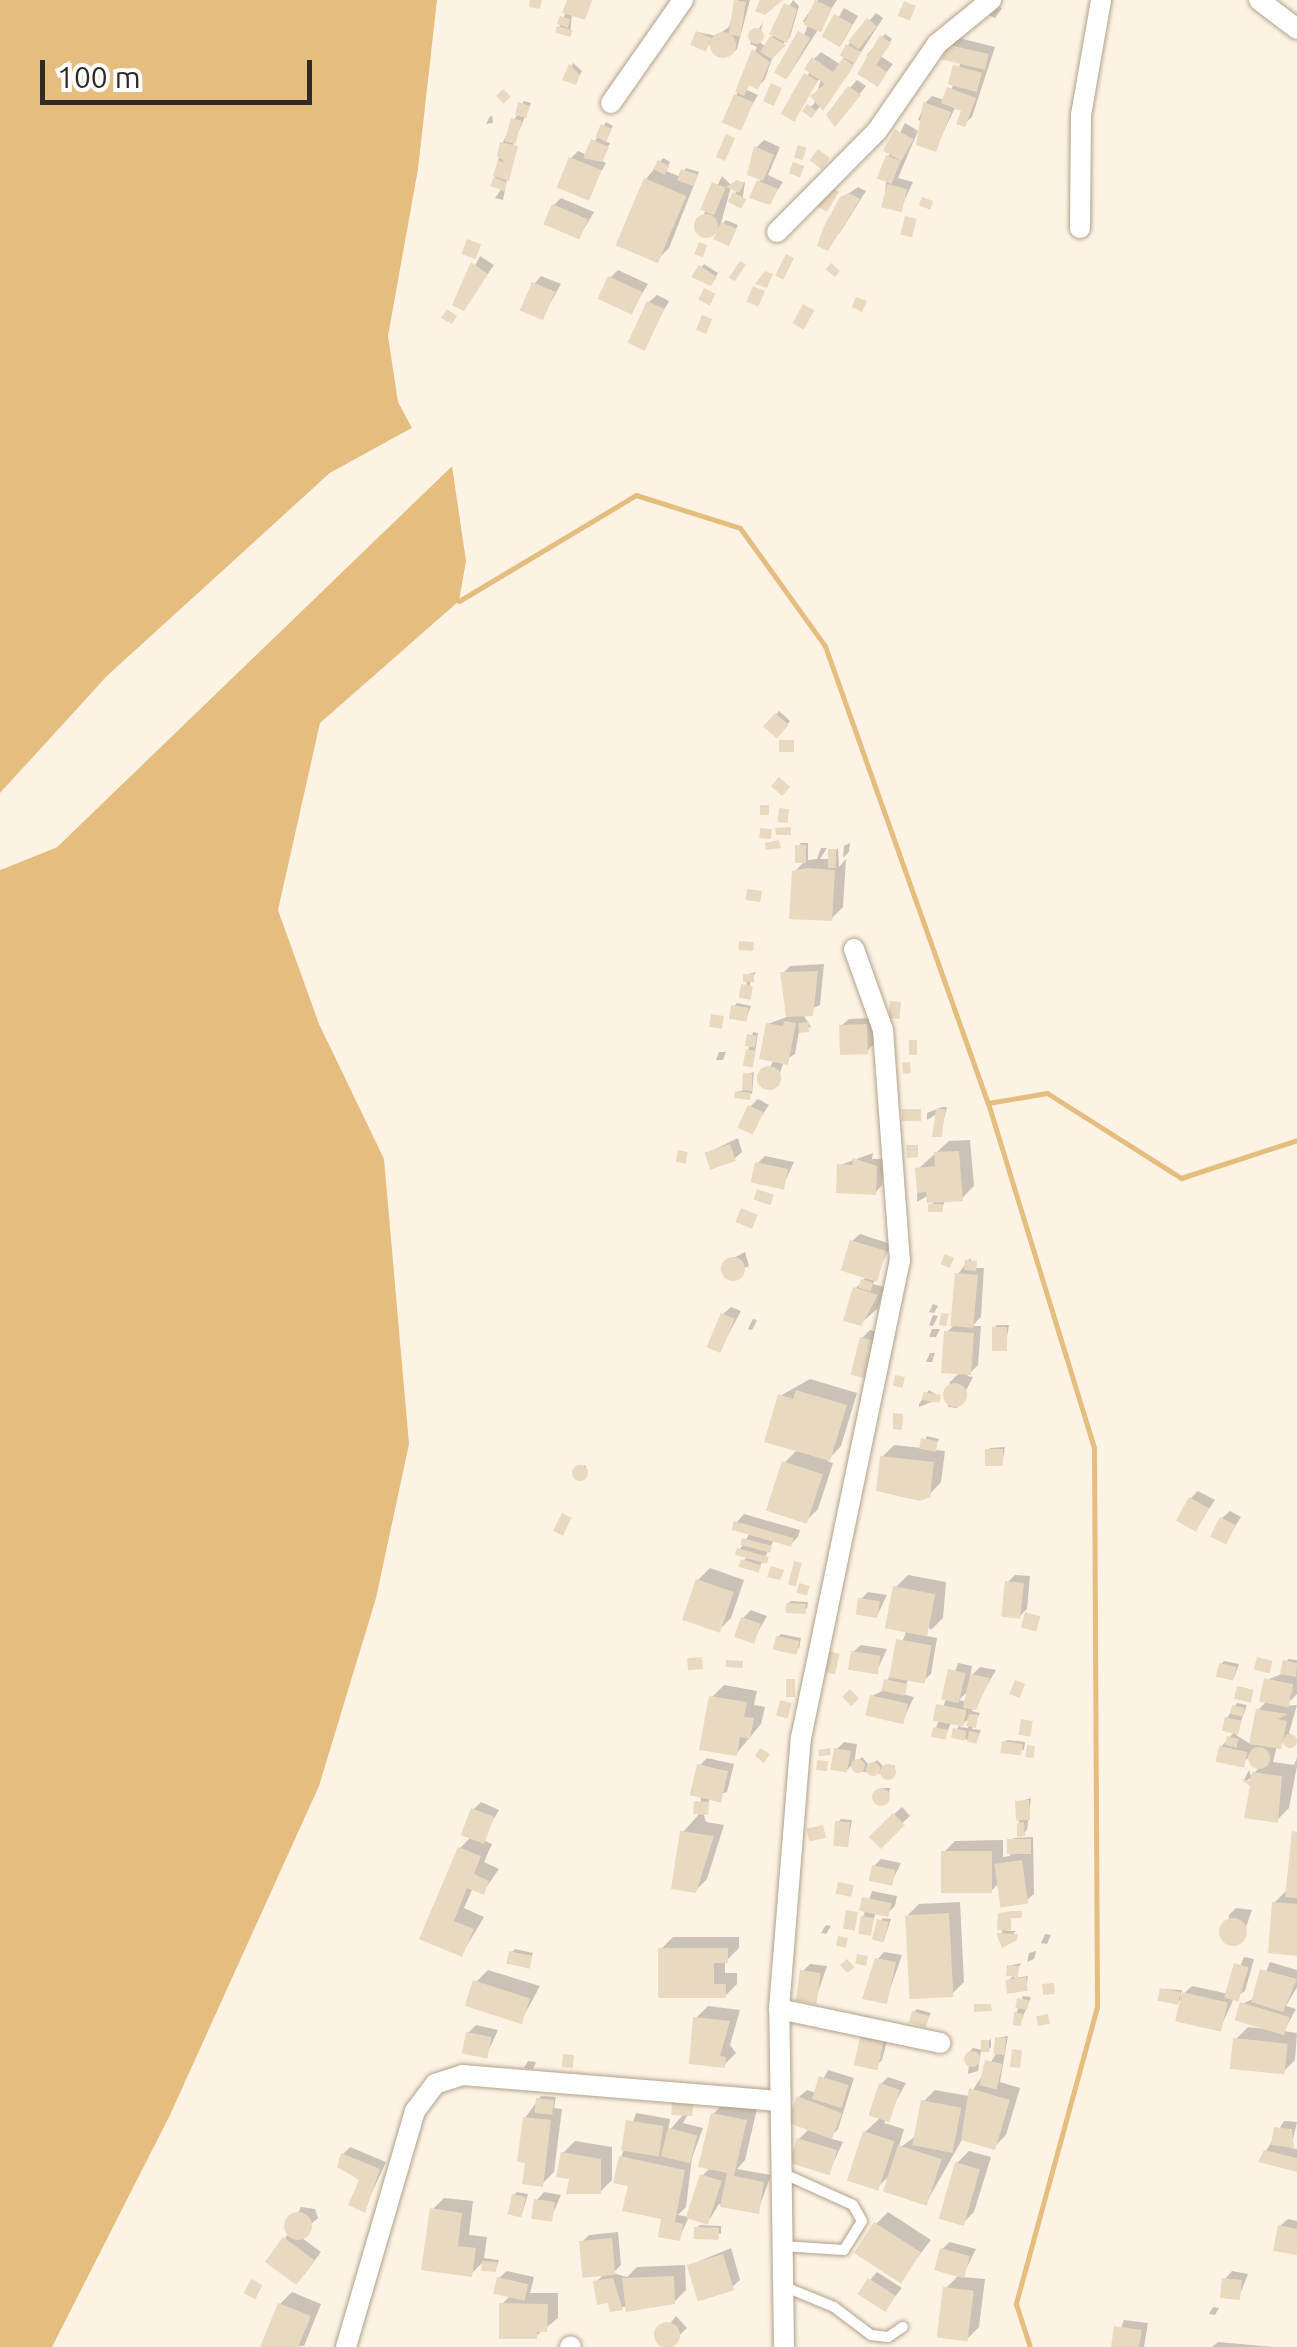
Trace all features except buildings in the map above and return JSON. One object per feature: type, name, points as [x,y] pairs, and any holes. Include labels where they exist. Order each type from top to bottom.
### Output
[{"type":"street","points":[[611,103],[682,0]]},
{"type":"street","points":[[777,232],[877,132],[937,44],[992,0]]},
{"type":"street","points":[[1080,228],[1081,115],[1101,0]]},
{"type":"street","points":[[1259,0],[1297,29]]},
{"type":"street","points":[[784,2347],[778,2172],[779,2009],[801,1738],[900,1262],[882,1030],[854,949]]},
{"type":"street","points":[[779,2009],[940,2043]]},
{"type":"street","points":[[346,2347],[416,2111],[435,2084],[464,2075],[778,2101]]},
{"type":"lane","points":[[778,2172],[853,2205],[862,2222],[844,2250],[780,2246]]},
{"type":"lane","points":[[782,2285],[834,2307],[871,2335],[888,2337],[903,2327]]},
{"type":"shaded area","points":[[0,0],[437,0],[418,169],[388,336],[398,402],[412,428],[330,473],[106,677],[0,793]]},
{"type":"shaded area","points":[[452,466],[466,561],[459,601],[320,723],[278,910],[319,1024],[384,1159],[409,1444],[376,1598],[319,1786],[170,2115],[52,2347],[0,2347],[0,870],[57,847]]},
{"type":"pier","points":[[412,428],[333,477],[110,680],[0,798],[106,677],[330,473]]},
{"type":"pier","points":[[448,463],[452,466],[57,847],[0,870],[54,843]]},
{"type":"waterway","points":[[459,601],[636,495],[740,528],[825,646],[988,1103],[1094,1448],[1097,2007],[1016,2304],[1030,2347]]},
{"type":"waterway","points":[[988,1103],[1047,1093],[1181,1178],[1297,1140]]}]
